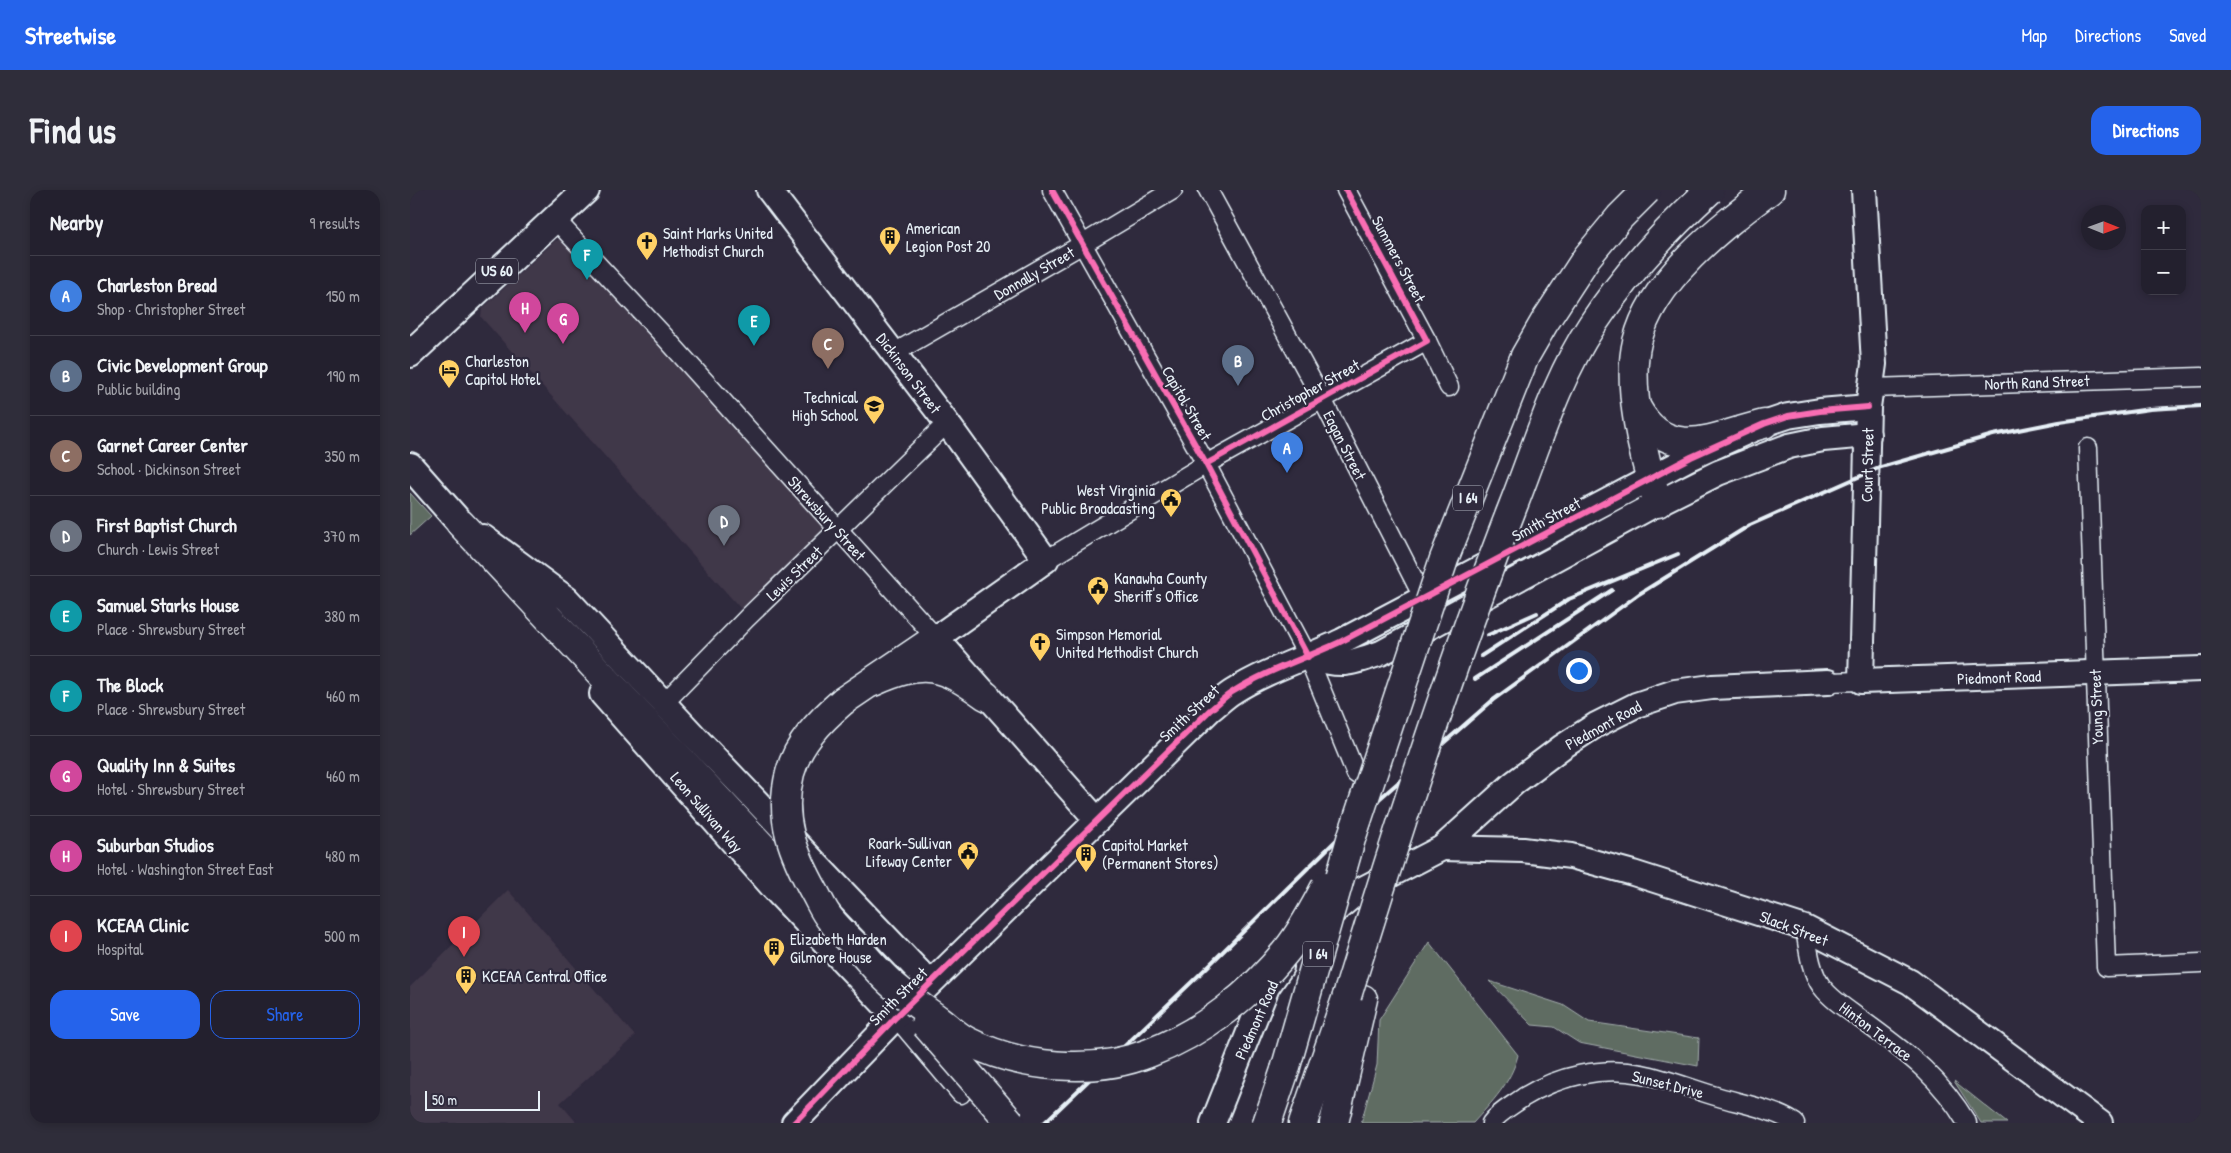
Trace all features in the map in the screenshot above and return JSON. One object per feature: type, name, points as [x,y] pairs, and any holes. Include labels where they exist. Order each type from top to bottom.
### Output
[{"type":"highway","name":"I 64","points":[[1267,1123],[1351,839],[1444,559],[1525,356],[1587,257],[1620,217],[1647,190]]},
{"type":"highway","name":"I 64","points":[[1304,1123],[1355,997],[1405,810],[1486,574],[1565,372],[1591,326],[1622,283],[1673,224],[1710,190]]},
{"type":"highway","points":[[1654,491],[1637,407],[1634,365],[1637,342],[1644,320],[1660,292],[1691,257],[1770,190]]},
{"type":"highway","points":[[1637,407],[1648,426],[1655,432],[1666,438],[1690,443],[1764,424]]},
{"type":"highway","points":[[462,524],[893,986],[1011,1123]]},
{"type":"highway","points":[[829,918],[797,860],[788,832],[786,802],[790,773],[802,745],[820,721],[843,701],[936,638]]},
{"type":"highway","points":[[873,682],[892,674],[920,667],[948,672],[986,696]]},
{"type":"highway","points":[[893,986],[966,1040],[1006,1056],[1044,1064],[1083,1065],[1116,1062],[1149,1054],[1179,1039],[1221,1013],[1252,988],[1271,968],[1287,950],[1307,921],[1351,839]]},
{"type":"highway","points":[[1334,1123],[1355,997]]},
{"type":"main road","name":"US 60","points":[[410,354],[586,190]]},
{"type":"main road","name":"Leon Sullivan Way","points":[[410,466],[462,524]]},
{"type":"street","name":"Dickinson Street","points":[[768,190],[947,423],[1046,560]]},
{"type":"street","name":"Capitol Street","points":[[1052,190],[1206,464],[1308,657],[1356,774]]},
{"type":"street","name":"Donnally Street","points":[[894,353],[1173,190]]},
{"type":"street","name":"Eagan Street","points":[[1208,190],[1322,399],[1435,623]]},
{"type":"street","name":"Summers Street","points":[[1346,190],[1427,341],[1449,388]]},
{"type":"street","name":"Court Street","points":[[1860,682],[1868,435],[1873,354],[1864,190]]},
{"type":"street","name":"Shrewsbury Street","points":[[554,218],[663,335],[1097,820]]},
{"type":"street","name":"Christopher Street","points":[[936,638],[1046,560],[1206,464],[1427,341]]},
{"type":"street","name":"North Rand Street","points":[[1870,398],[2201,377]]},
{"type":"street","name":"Smith Street","points":[[1308,657],[1332,664],[1352,663],[1381,653],[1435,623],[1654,491],[1692,457],[1764,424],[1788,416],[1820,411],[1870,398]]},
{"type":"street","name":"Lewis Street","points":[[664,703],[837,529],[947,423]]},
{"type":"street","name":"Smith Street","points":[[794,1123],[930,983],[1210,710],[1233,691],[1260,677],[1308,657],[1424,598],[1654,491],[1718,473],[1789,446],[1868,435]]},
{"type":"street","name":"Young Street","points":[[2088,448],[2106,967],[2201,963]]},
{"type":"street","name":"Leon Sullivan Way","points":[[462,524],[498,547],[567,599],[930,983]]},
{"type":"street","name":"Leon Sullivan Way","points":[[462,524],[511,593],[777,892],[896,1018],[962,1094]]},
{"type":"street","name":"Piedmont Road","points":[[1213,1123],[1268,987],[1288,956],[1317,926],[1357,892],[1442,848],[1514,782],[1554,753],[1596,725],[1636,705],[1675,692],[1712,686],[2201,669]]},
{"type":"street","name":"Slack Street","points":[[1442,848],[1523,850],[1571,856],[1633,873],[1805,928],[1910,982],[2100,1123]]},
{"type":"street","name":"Hinton Terrace","points":[[1805,928],[1809,954],[1822,987],[1836,1001],[1913,1058],[1928,1072],[1948,1094],[1967,1123]]},
{"type":"street","name":"Sunset Drive","points":[[1491,1123],[1512,1105],[1549,1084],[1597,1072],[1617,1072],[1642,1074],[1766,1111],[1795,1123]]},
{"type":"shaded area","points":[[564,240],[823,526],[822,531],[748,610],[742,610],[481,317],[482,309],[555,241]]},
{"type":"shaded area","points":[[508,890],[635,1036],[560,1103],[577,1123],[410,1123],[410,987]]},
{"type":"green space","points":[[410,493],[431,516],[410,535]]},
{"type":"green space","points":[[1429,942],[1518,1055],[1515,1065],[1500,1092],[1473,1123],[1361,1123],[1377,1065],[1379,1020]]},
{"type":"green space","points":[[1489,981],[1563,1005],[1589,1022],[1699,1038],[1698,1066],[1579,1043],[1554,1027],[1532,1025]]},
{"type":"green space","points":[[1954,1081],[2007,1123],[1981,1123]]},
{"type":"railway","points":[[1044,1123],[1199,975],[1370,807],[1493,700],[1639,594],[1750,525],[1881,467],[1993,435],[2059,422],[2150,409],[2201,406]]},
{"type":"railway","points":[[1481,656],[1569,599],[1678,554]]},
{"type":"railway","points":[[1475,679],[1612,590]]},
{"type":"railway","points":[[1488,635],[1537,613]]},
{"type":"cycle path","points":[[1052,190],[1206,464],[1308,657]]},
{"type":"cycle path","points":[[1206,464],[1427,341],[1346,190]]},
{"type":"cycle path","points":[[794,1123],[896,1017],[1210,710],[1231,693],[1260,677],[1342,641],[1691,457],[1764,424],[1788,416],[1868,407]]},
{"type":"place","name":"American Legion Post 20","points":[[890,256]]},
{"type":"place","name":"Saint Marks United Methodist Church","points":[[647,261]]},
{"type":"place","name":"The Block","points":[[587,280]]},
{"type":"place","name":"Suburban Studios","points":[[525,333]]},
{"type":"place","name":"Quality Inn & Suites","points":[[563,344]]},
{"type":"place","name":"Samuel Starks House","points":[[754,346]]},
{"type":"place","name":"Garnet Career Center","points":[[828,369]]},
{"type":"place","name":"Civic Development Group","points":[[1238,386]]},
{"type":"place","name":"Charleston Capitol Hotel","points":[[449,389]]},
{"type":"place","name":"Technical High School","points":[[874,425]]},
{"type":"place","name":"Charleston Bread","points":[[1287,473]]},
{"type":"place","name":"West Virginia Public Broadcasting","points":[[1171,518]]},
{"type":"place","name":"First Baptist Church","points":[[724,546]]},
{"type":"place","name":"Kanawha County Sheriff's Office","points":[[1098,606]]},
{"type":"place","name":"Simpson Memorial United Methodist Church","points":[[1040,662]]},
{"type":"place","name":"Roark-Sullivan Lifeway Center","points":[[968,871]]},
{"type":"place","name":"Capitol Market (Permanent Stores)","points":[[1086,873]]},
{"type":"place","name":"KCEAA Clinic","points":[[464,957]]},
{"type":"place","name":"Elizabeth Harden Gilmore House","points":[[774,967]]},
{"type":"place","name":"KCEAA Central Office","points":[[466,995]]}]
